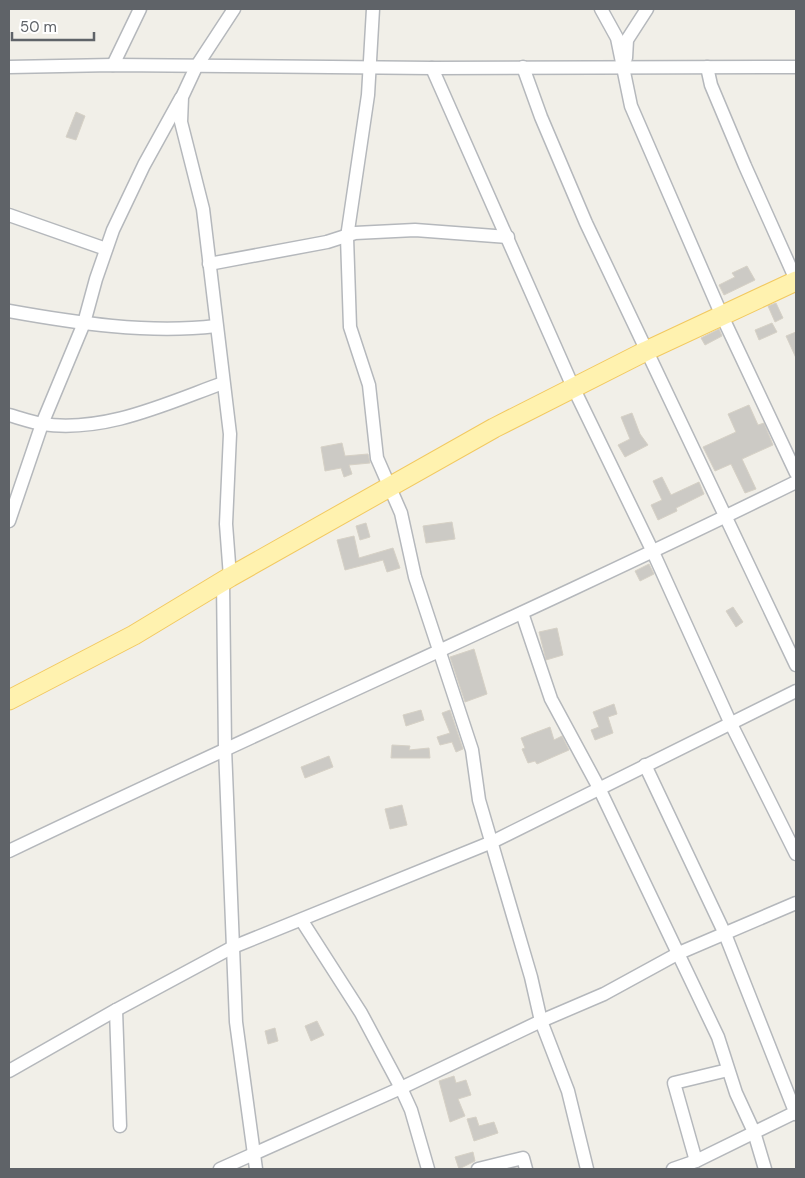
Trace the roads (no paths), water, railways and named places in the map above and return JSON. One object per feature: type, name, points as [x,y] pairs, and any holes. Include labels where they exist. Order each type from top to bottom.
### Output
[{"type":"main road","points":[[9,700],[134,635],[227,579],[486,432],[646,351],[796,281]]},
{"type":"street","points":[[114,65],[140,9]]},
{"type":"street","points":[[9,521],[42,424],[84,323],[106,249],[144,165],[182,97],[196,67],[234,9]]},
{"type":"street","points":[[373,9],[368,95],[346,237],[350,327],[369,385],[377,458],[391,486],[401,513],[415,576],[472,750],[479,800],[541,1021],[568,1092],[588,1169]]},
{"type":"street","points":[[601,9],[618,38],[631,106],[722,316],[796,473]]},
{"type":"street","points":[[625,68],[627,40],[647,9]]},
{"type":"street","points":[[9,66],[707,68],[795,70]]},
{"type":"street","points":[[432,68],[573,387],[653,552],[730,722],[796,854]]},
{"type":"street","points":[[523,68],[541,117],[586,223],[796,665]]},
{"type":"street","points":[[707,68],[711,85],[796,281]]},
{"type":"street","points":[[182,97],[181,122],[202,209],[230,434],[226,524],[225,748],[236,1022],[256,1169]]},
{"type":"street","points":[[9,215],[106,249]]},
{"type":"street","points":[[209,264],[346,237],[355,233],[416,230],[508,237]]},
{"type":"street","points":[[9,311],[84,323],[188,329],[216,326]]},
{"type":"street","points":[[9,414],[42,424],[81,425],[130,417],[223,383]]},
{"type":"street","points":[[9,851],[225,748],[440,652],[653,552],[796,482]]},
{"type":"street","points":[[522,613],[551,699],[599,788],[718,1037],[736,1094],[754,1132],[766,1169]]},
{"type":"street","points":[[9,1071],[116,1010],[233,947],[302,921],[492,842],[730,722],[796,691]]},
{"type":"street","points":[[645,765],[725,934],[796,1113],[696,1161],[673,1169]]},
{"type":"street","points":[[220,1169],[401,1088],[541,1021],[604,994],[679,953],[796,903]]},
{"type":"street","points":[[302,921],[361,1013],[401,1088],[411,1110],[428,1169]]},
{"type":"street","points":[[116,1010],[120,1126]]},
{"type":"street","points":[[696,1161],[674,1082],[728,1070]]},
{"type":"street","points":[[478,1169],[523,1158],[526,1169]]}]
